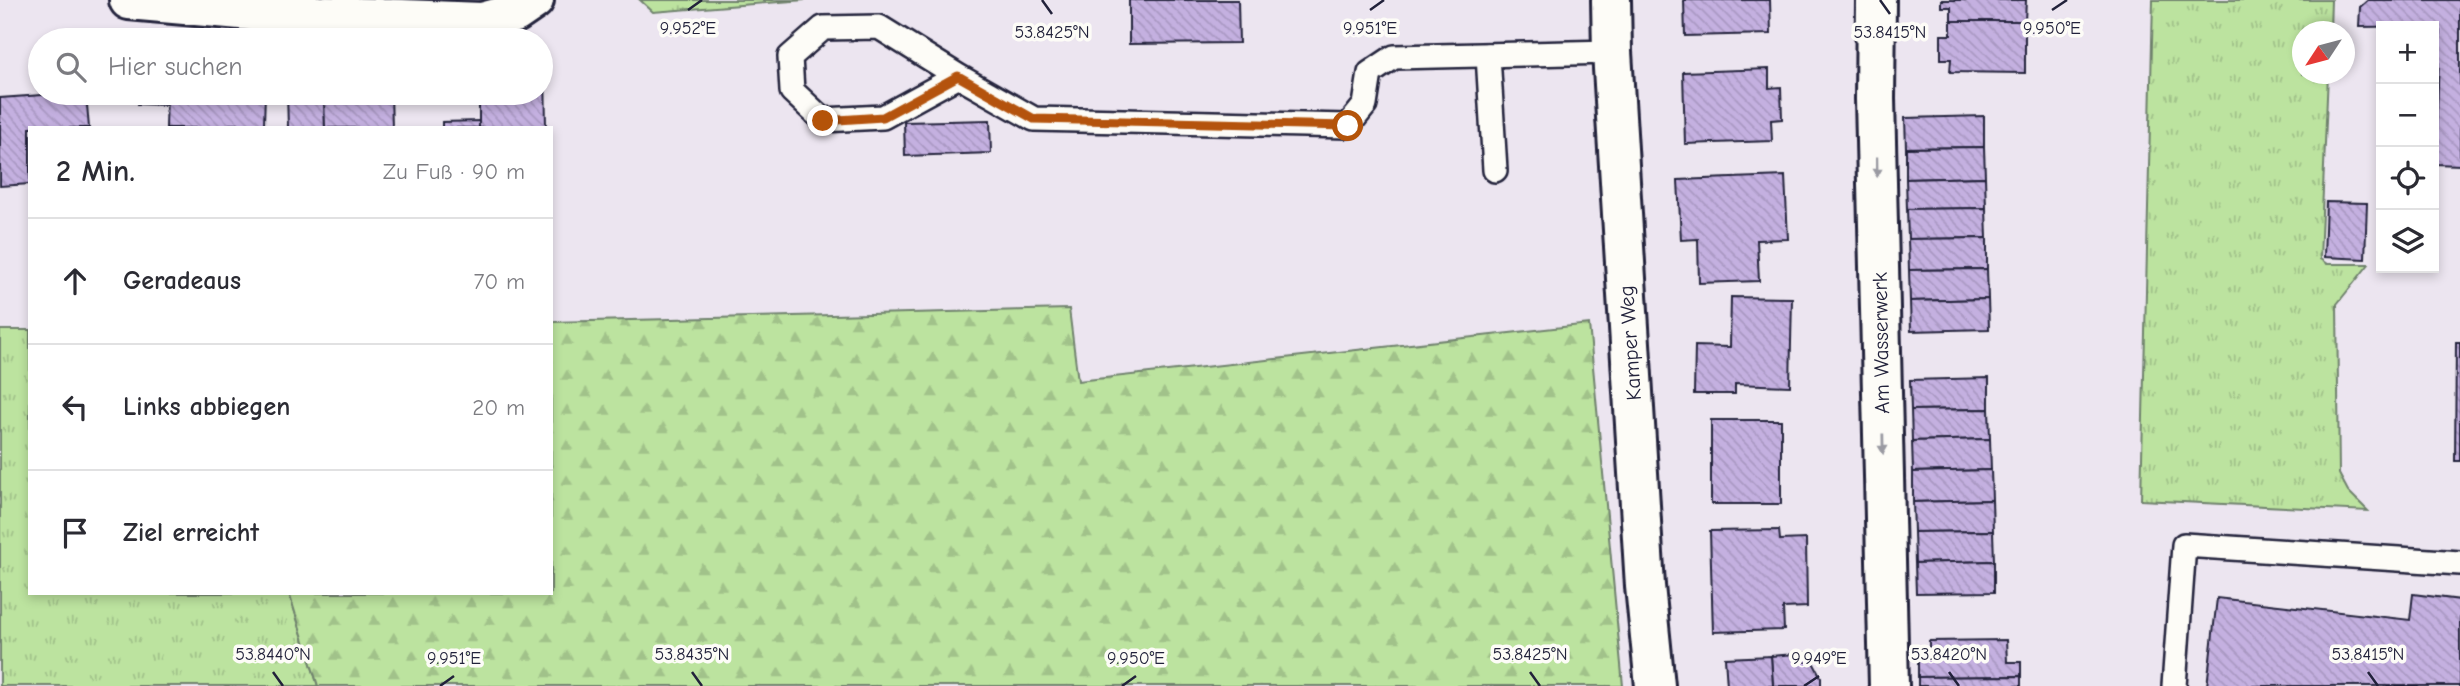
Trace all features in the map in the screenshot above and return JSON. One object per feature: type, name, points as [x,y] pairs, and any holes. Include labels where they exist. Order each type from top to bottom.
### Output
[{"type":"street","points":[[129,0],[296,15],[482,22],[515,13],[534,0]]},
{"type":"street","name":"Kamper Weg","points":[[1611,0],[1645,586],[1655,686]]},
{"type":"street","name":"Am Wasserwerk","points":[[1876,0],[1875,99],[1888,671]]},
{"type":"lane","points":[[958,76],[883,117],[823,121],[792,91],[790,57],[823,28],[879,27],[1034,119],[1348,126],[1365,105],[1370,73],[1394,57],[1612,52]]},
{"type":"lane","points":[[1488,55],[1495,170]]},
{"type":"lane","points":[[2174,686],[2184,545],[2460,563]]},
{"type":"green space","points":[[640,0],[805,0],[653,12]]},
{"type":"green space","points":[[2153,0],[2331,0],[2330,21],[2292,21],[2292,84],[2328,84],[2320,259],[2327,264],[2369,264],[2337,304],[2339,474],[2348,491],[2368,511],[2141,500]]},
{"type":"green space","points":[[1069,309],[1078,381],[1589,324],[1623,686],[318,686],[290,595],[553,595],[553,322]]},
{"type":"green space","points":[[0,330],[28,330],[28,595],[290,595],[318,686],[0,686]]},
{"type":"building","points":[[1129,0],[1238,0],[1239,43],[1129,44]]},
{"type":"building","points":[[1684,0],[1770,0],[1771,34],[1685,36]]},
{"type":"building","points":[[1941,0],[2026,0],[2025,21],[1951,21],[1951,7],[1941,7]]},
{"type":"building","points":[[2368,0],[2460,0],[2460,165],[2439,164],[2439,21],[2376,21],[2376,27],[2359,27],[2360,7]]},
{"type":"building","points":[[1951,21],[2025,21],[2025,73],[1950,72],[1951,59],[1941,59],[1941,35],[1951,35]]},
{"type":"building","points":[[1769,69],[1769,88],[1781,87],[1782,119],[1771,120],[1772,141],[1685,144],[1683,72]]},
{"type":"building","points":[[28,96],[28,105],[87,105],[89,126],[28,126],[28,184],[0,186],[0,98]]},
{"type":"building","points":[[167,105],[265,105],[264,125],[166,126]]},
{"type":"building","points":[[287,105],[324,105],[325,126],[288,126]]},
{"type":"building","points":[[324,105],[391,105],[392,126],[325,126]]},
{"type":"building","points":[[479,105],[546,105],[546,126],[479,126]]},
{"type":"building","points":[[1984,116],[1984,147],[1906,148],[1905,118]]},
{"type":"building","points":[[990,120],[991,153],[905,156],[904,122]]},
{"type":"building","points":[[479,121],[479,126],[442,126],[442,122]]},
{"type":"building","points":[[1984,147],[1985,177],[1906,179],[1906,148]]},
{"type":"building","points":[[1785,176],[1788,239],[1757,240],[1759,281],[1699,283],[1698,239],[1681,240],[1678,180]]},
{"type":"building","points":[[1985,177],[1986,208],[1907,209],[1906,179]]},
{"type":"building","points":[[2326,202],[2367,203],[2365,259],[2324,257]]},
{"type":"building","points":[[1986,208],[1987,238],[1908,239],[1907,209]]},
{"type":"building","points":[[1987,238],[1987,269],[1909,270],[1908,239]]},
{"type":"building","points":[[1987,269],[1988,299],[1910,301],[1909,270]]},
{"type":"building","points":[[1731,297],[1792,298],[1790,386],[1735,384],[1735,394],[1694,394],[1695,346],[1730,347]]},
{"type":"building","points":[[1988,299],[1989,329],[1911,331],[1910,301]]},
{"type":"building","points":[[2456,342],[2460,342],[2460,461],[2455,461]]},
{"type":"building","points":[[1989,378],[1989,409],[1911,410],[1910,380]]},
{"type":"building","points":[[1989,409],[1990,439],[1912,441],[1911,410]]},
{"type":"building","points":[[1711,420],[1781,420],[1781,504],[1711,504]]},
{"type":"building","points":[[1990,439],[1991,470],[1913,472],[1912,441]]},
{"type":"building","points":[[1991,470],[1992,500],[1913,502],[1913,472]]},
{"type":"building","points":[[1992,500],[1993,531],[1914,532],[1913,502]]},
{"type":"building","points":[[1779,530],[1780,540],[1806,539],[1807,607],[1783,608],[1784,630],[1713,632],[1710,531]]},
{"type":"building","points":[[1993,531],[1994,561],[1915,563],[1914,532]]},
{"type":"building","points":[[1994,561],[1994,592],[1916,593],[1915,563]]},
{"type":"building","points":[[2413,594],[2460,600],[2460,686],[2207,686],[2217,598],[2410,620]]},
{"type":"building","points":[[2006,640],[2007,662],[2021,662],[2021,676],[1918,677],[1918,654],[1929,655],[1929,641]]},
{"type":"building","points":[[1808,653],[1821,677],[1821,686],[1773,686],[1771,656]]},
{"type":"building","points":[[1771,656],[1773,686],[1727,686],[1725,658]]},
{"type":"building","points":[[2021,676],[2021,686],[1918,686],[1918,677]]},
{"type":"route","points":[[823,121],[883,117],[958,76],[1034,119],[1348,126]]}]
